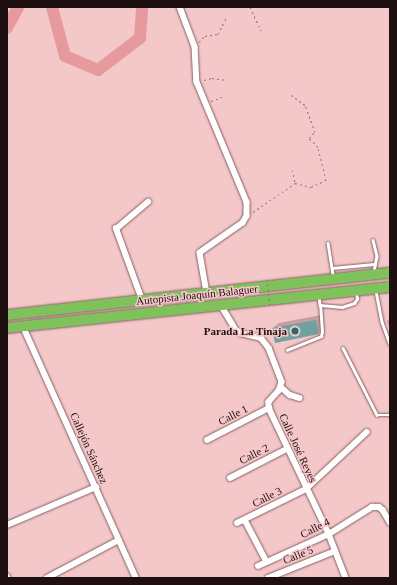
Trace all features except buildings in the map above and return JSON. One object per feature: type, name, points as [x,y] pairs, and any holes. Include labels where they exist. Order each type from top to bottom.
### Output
[{"type":"highway","name":"Autopista Joaquín Balaguer","points":[[7,314],[207,294],[390,273]]},
{"type":"highway","name":"Autopista Joaquín Balaguer","points":[[7,328],[390,287]]},
{"type":"street","points":[[180,7],[195,47],[197,82],[247,202],[247,216],[236,228],[200,253],[207,294]]},
{"type":"street","points":[[142,300],[116,229],[148,202]]},
{"type":"street","points":[[221,305],[236,330],[241,333],[256,335],[264,341],[281,376],[282,386],[290,395],[300,398]]},
{"type":"street","name":"Callejón Sánchez","points":[[23,326],[136,578]]},
{"type":"street","name":"Calle José Reyes","points":[[282,386],[269,402],[268,408],[329,534],[346,578]]},
{"type":"street","name":"Calle 1","points":[[207,440],[268,408]]},
{"type":"street","name":"Calle 3","points":[[236,523],[245,520],[306,488],[367,432]]},
{"type":"street","name":"Calle 2","points":[[230,478],[287,449]]},
{"type":"street","points":[[7,525],[96,487]]},
{"type":"street","name":"Calle 4","points":[[258,566],[329,534],[372,507],[379,507],[387,515],[390,522]]},
{"type":"street","points":[[245,520],[267,562]]},
{"type":"street","points":[[47,578],[119,540]]},
{"type":"street","name":"Calle 5","points":[[268,578],[335,551]]},
{"type":"lane","points":[[373,240],[377,256],[374,264],[373,275]]},
{"type":"lane","points":[[328,243],[334,292]]},
{"type":"lane","points":[[332,268],[374,264]]},
{"type":"lane","points":[[376,288],[382,322],[390,344]]},
{"type":"lane","points":[[320,305],[338,307],[352,304],[356,301],[356,291]]},
{"type":"lane","points":[[287,350],[321,336],[319,294]]},
{"type":"lane","points":[[344,348],[376,415],[390,415]]},
{"type":"path","points":[[250,7],[260,31]]},
{"type":"path","points":[[195,47],[205,36],[218,34],[226,18]]},
{"type":"path","points":[[197,82],[212,78],[227,80]]},
{"type":"path","points":[[247,216],[295,183],[311,187],[326,180],[318,147],[309,138],[315,132],[305,105],[290,94]]},
{"type":"path","points":[[205,103],[222,97]]},
{"type":"path","points":[[292,170],[295,183]]},
{"type":"path","points":[[267,279],[270,309],[267,309]]},
{"type":"waterway","points":[[7,28],[18,7]]},
{"type":"waterway","points":[[52,7],[65,56],[98,70],[140,38],[142,7]]},
{"type":"place","name":"Parada La Tinaja","points":[[295,331]]}]
